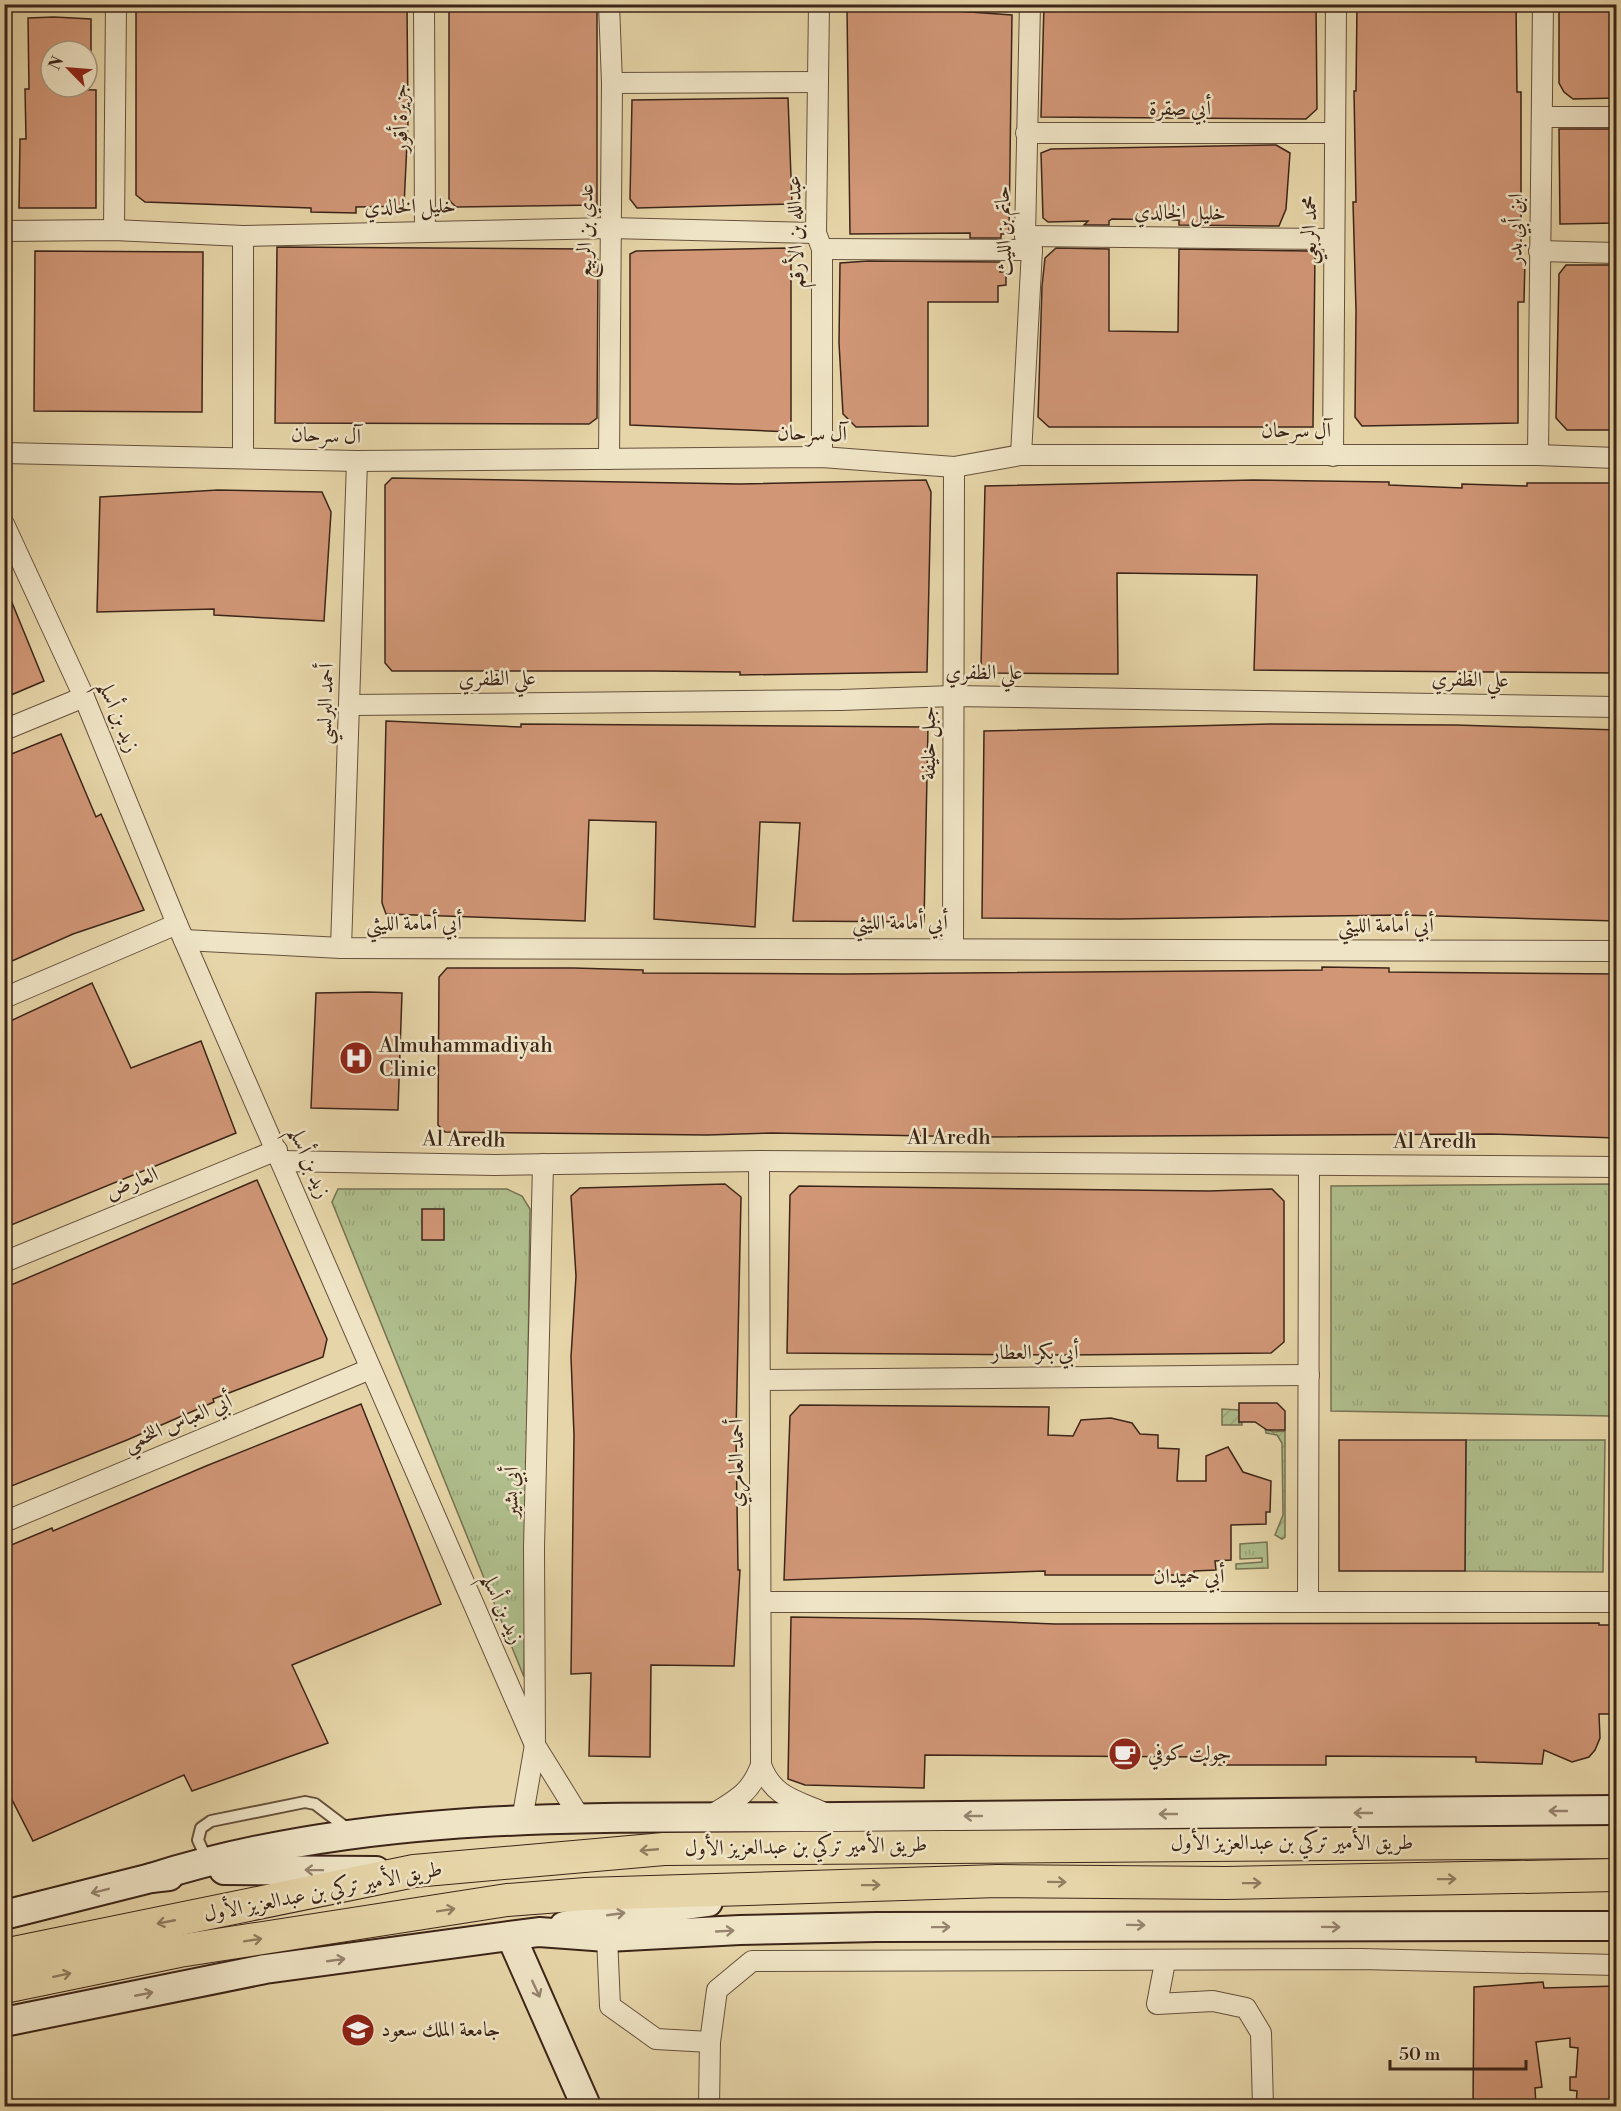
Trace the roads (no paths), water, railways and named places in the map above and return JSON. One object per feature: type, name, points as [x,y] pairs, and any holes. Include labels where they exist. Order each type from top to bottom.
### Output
[{"type":"main road","points":[[6,1913],[152,1878],[207,1860],[352,1832],[579,1816],[834,1817],[1617,1810]]},
{"type":"main road","name":"طريق الأمير تركي بن عبدالعزيز الأول","points":[[4,1955],[414,1871],[664,1849],[1617,1842]]},
{"type":"main road","points":[[152,1878],[228,1869],[414,1871]]},
{"type":"main road","name":"طريق الأمير تركي بن عبدالعزيز الأول","points":[[4,1987],[179,1951],[507,1900],[586,1894],[707,1892],[998,1881],[1226,1883],[1617,1875]]},
{"type":"main road","points":[[4,2022],[265,1969],[539,1932],[605,1916],[824,1886]]},
{"type":"main road","points":[[539,1932],[608,1937],[740,1930],[924,1927],[1617,1926]]},
{"type":"main road","points":[[511,1936],[586,2106]]},
{"type":"street","points":[[114,230],[116,4]]},
{"type":"street","name":"جزيرة أقور","points":[[424,4],[426,230]]},
{"type":"street","name":"عدي بن الربيع","points":[[609,4],[612,82],[609,459]]},
{"type":"street","name":"عبدالله بن الأرقم","points":[[819,4],[822,457]]},
{"type":"street","name":"حاتم بن الليث","points":[[1021,455],[1028,243],[1026,133],[1030,4]]},
{"type":"street","name":"محمد الربعي","points":[[1333,456],[1336,4]]},
{"type":"street","name":"ابن أبي بدر","points":[[1538,455],[1543,4]]},
{"type":"street","points":[[612,82],[818,82]]},
{"type":"street","points":[[1542,117],[1617,117]]},
{"type":"street","name":"أبي صقرة","points":[[1026,133],[1335,133]]},
{"type":"street","name":"خليل الخالدي","points":[[4,231],[114,230],[243,236],[426,230],[610,228],[819,241],[1028,243],[1334,239]]},
{"type":"street","points":[[243,236],[243,457]]},
{"type":"street","points":[[1539,251],[1617,253]]},
{"type":"street","name":"آل سرحان","points":[[4,453],[357,461],[822,457],[954,466],[1021,455],[1538,455],[1617,458]]},
{"type":"street","name":"أحمد البرلسي","points":[[341,948],[351,705],[357,461]]},
{"type":"street","name":"جبل خليفة","points":[[953,947],[954,466]]},
{"type":"street","name":"زيد بن أسلم","points":[[4,524],[84,697],[180,932],[535,1745],[579,1816]]},
{"type":"street","name":"علي الظفري","points":[[351,705],[842,700],[953,696],[1617,706]]},
{"type":"street","points":[[4,730],[84,697]]},
{"type":"street","points":[[4,998],[180,932]]},
{"type":"street","name":"أبي أمامة الليثي","points":[[180,932],[341,948],[953,947],[1617,951]]},
{"type":"street","name":"Al Aredh","points":[[279,1155],[543,1164],[759,1161],[1617,1167]]},
{"type":"street","name":"العارض","points":[[4,1262],[279,1155]]},
{"type":"street","name":"أحمد العامري","points":[[759,1161],[761,1765]]},
{"type":"street","name":"أبي بشير","points":[[522,1820],[535,1745],[534,1548],[543,1164]]},
{"type":"street","points":[[1308,1601],[1309,1165]]},
{"type":"street","name":"أبي العباس اللخمي","points":[[4,1522],[370,1368]]},
{"type":"street","name":"أبي بكر العطار","points":[[761,1380],[1309,1375]]},
{"type":"street","name":"أبي حميدان","points":[[761,1602],[1617,1602]]},
{"type":"street","points":[[761,1765],[767,1781],[776,1792],[834,1817]]},
{"type":"street","points":[[707,1817],[747,1793],[761,1765]]},
{"type":"street","points":[[608,1937],[610,2006],[656,2039],[710,2042]]},
{"type":"street","points":[[709,2106],[710,2042],[717,1990],[752,1961],[1165,1962],[1361,1959],[1617,1965]]},
{"type":"street","points":[[1165,1962],[1157,2004],[1213,2001],[1246,2008],[1261,2033],[1263,2106]]},
{"type":"lane","points":[[207,1860],[198,1840],[201,1828],[211,1821],[305,1802],[315,1804],[352,1832]]},
{"type":"place","name":"Almuhammadiyah Clinic","points":[[356,1058]]},
{"type":"place","name":"جولت كوفي","points":[[1125,1754]]},
{"type":"place","name":"جامعة الملك سعود","points":[[358,2030]]}]
